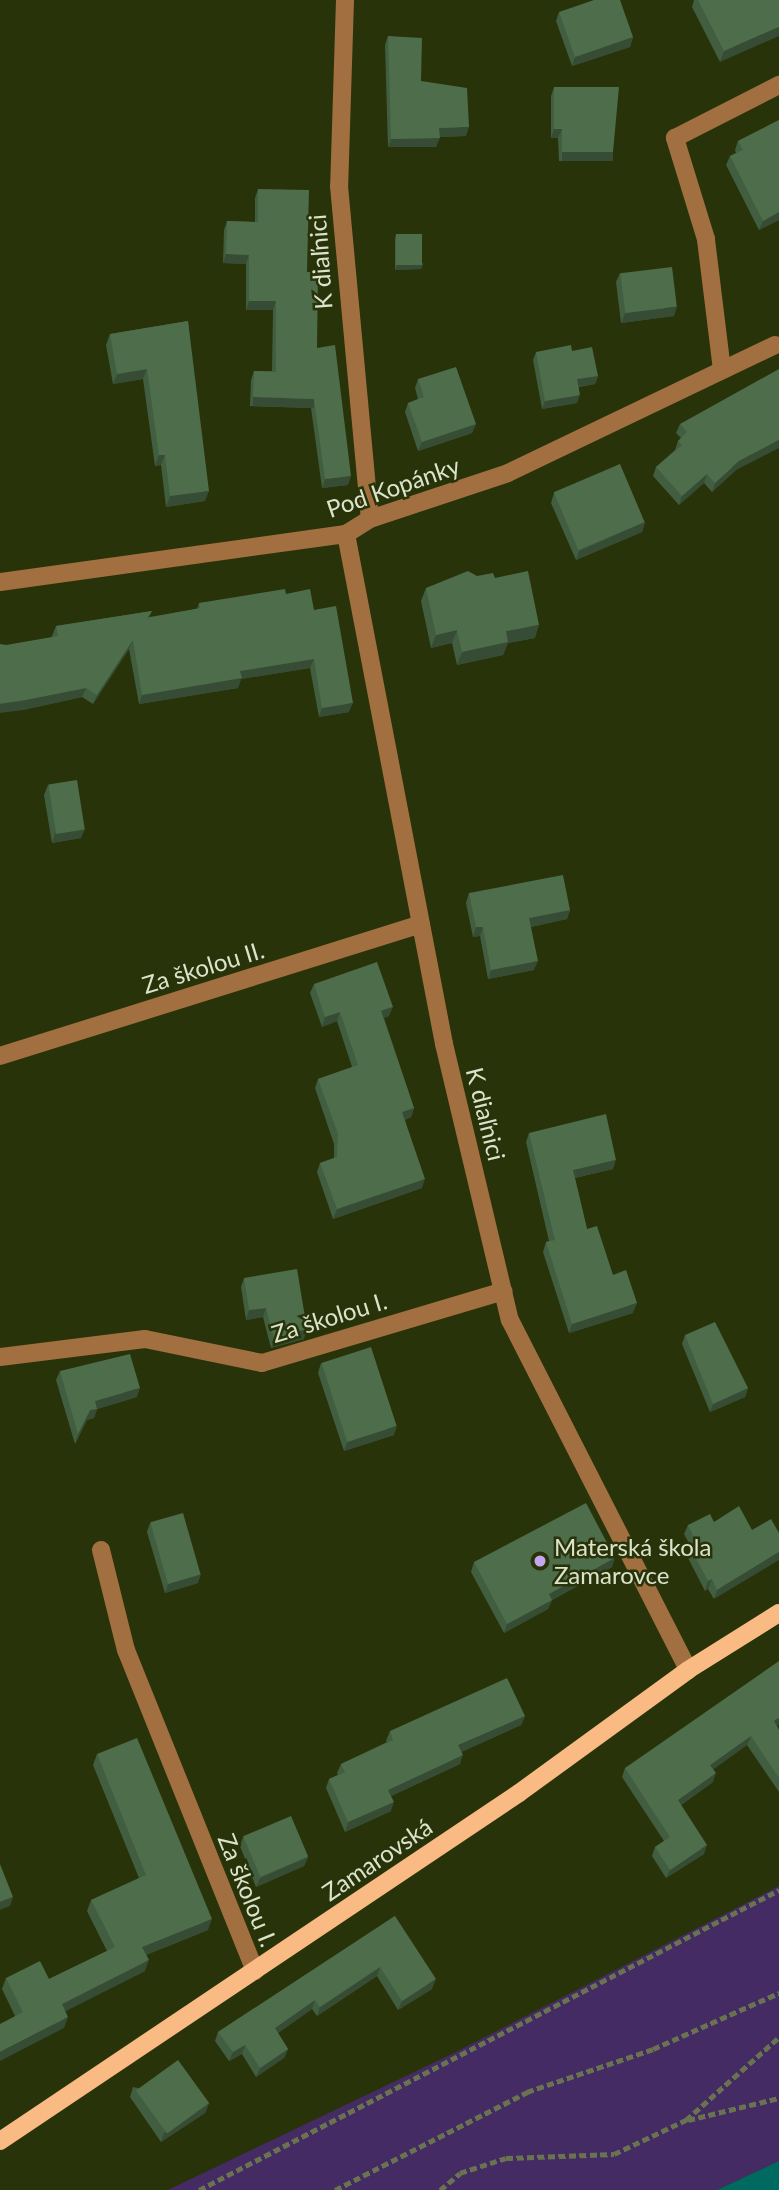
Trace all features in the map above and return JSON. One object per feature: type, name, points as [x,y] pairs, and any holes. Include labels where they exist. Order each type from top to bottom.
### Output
[{"type":"main road","name":"Zamarovská","points":[[0,2141],[519,1793],[688,1670],[779,1613]]},
{"type":"street","name":"K diaľnici","points":[[345,0],[339,186],[370,519]]},
{"type":"street","points":[[722,370],[706,239],[675,138],[779,85]]},
{"type":"street","name":"Pod Kopánky","points":[[0,582],[346,534],[370,519],[508,473],[775,345]]},
{"type":"street","name":"K diaľnici","points":[[346,534],[444,1044],[510,1320],[688,1670]]},
{"type":"street","name":"Za školou II.","points":[[0,1056],[421,925]]},
{"type":"street","name":"Za školou I.","points":[[0,1357],[145,1339],[262,1363],[503,1291]]},
{"type":"street","name":"Za školou I.","points":[[101,1550],[126,1650],[255,1971]]},
{"type":"path","points":[[199,2190],[779,1890]]},
{"type":"path","points":[[335,2190],[527,2092],[665,2044],[779,1993]]},
{"type":"path","points":[[686,2120],[779,2038]]},
{"type":"path","points":[[440,2190],[460,2173],[506,2158],[614,2154],[686,2120],[779,2098]]},
{"type":"shaded area","points":[[779,1886],[779,2161],[717,2190],[168,2190],[454,2053]]},
{"type":"water","points":[[779,2161],[779,2190],[717,2190]]},
{"type":"building","points":[[594,0],[620,0],[633,37],[575,57],[559,12]]},
{"type":"building","points":[[698,0],[779,0],[779,27],[724,51]]},
{"type":"building","points":[[388,36],[422,38],[421,81],[467,88],[469,127],[439,128],[440,138],[391,139]]},
{"type":"building","points":[[554,87],[619,87],[613,152],[562,152],[562,129],[554,129]]},
{"type":"building","points":[[779,120],[779,212],[763,221],[730,156],[743,150],[738,141]]},
{"type":"building","points":[[258,189],[309,190],[307,272],[318,272],[317,348],[335,345],[351,476],[325,479],[314,399],[253,397],[254,371],[276,372],[276,301],[249,301],[249,255],[226,254],[227,221],[258,222]]},
{"type":"building","points":[[396,234],[422,234],[422,265],[396,265]]},
{"type":"building","points":[[672,267],[677,307],[625,313],[620,273]]},
{"type":"building","points":[[188,321],[209,491],[170,496],[165,455],[159,455],[147,369],[117,374],[110,334]]},
{"type":"building","points":[[571,345],[572,351],[592,347],[598,376],[577,379],[580,395],[545,401],[536,352]]},
{"type":"building","points":[[456,367],[476,424],[422,442],[408,403],[424,397],[418,379]]},
{"type":"building","points":[[779,369],[779,440],[739,461],[715,483],[707,474],[682,496],[656,467],[682,445],[678,441],[687,432],[680,424]]},
{"type":"building","points":[[620,464],[645,522],[578,550],[554,492]]},
{"type":"building","points":[[468,571],[477,576],[493,573],[495,578],[528,571],[539,625],[506,631],[508,642],[462,652],[457,630],[436,635],[426,588]]},
{"type":"building","points":[[285,589],[286,594],[310,589],[314,610],[336,606],[353,703],[322,708],[314,659],[240,671],[242,678],[142,695],[133,640],[97,695],[86,688],[0,704],[0,644],[58,636],[56,626],[152,611],[147,618],[200,608],[199,603]]},
{"type":"building","points":[[77,780],[85,829],[56,834],[48,785]]},
{"type":"building","points":[[563,875],[570,910],[529,918],[538,961],[491,970],[483,927],[476,927],[469,893]]},
{"type":"building","points":[[377,962],[393,1007],[381,1011],[414,1108],[402,1112],[425,1179],[337,1209],[320,1163],[337,1157],[338,1134],[318,1079],[358,1065],[340,1012],[325,1017],[314,984]]},
{"type":"building","points":[[606,1114],[616,1160],[573,1170],[587,1229],[597,1226],[613,1275],[626,1270],[637,1303],[572,1324],[546,1242],[555,1240],[529,1133]]},
{"type":"building","points":[[297,1269],[307,1329],[274,1339],[266,1308],[249,1310],[244,1278]]},
{"type":"building","points":[[715,1322],[748,1388],[713,1404],[685,1335]]},
{"type":"building","points":[[371,1347],[397,1426],[347,1442],[322,1363]]},
{"type":"building","points":[[130,1354],[140,1388],[95,1401],[97,1409],[90,1410],[78,1434],[60,1371]]},
{"type":"building","points":[[586,1503],[615,1558],[549,1594],[552,1600],[507,1624],[474,1562]]},
{"type":"building","points":[[739,1506],[752,1530],[771,1519],[779,1533],[779,1552],[717,1590],[712,1579],[708,1581],[690,1547],[697,1544],[688,1525],[710,1514],[714,1522]]},
{"type":"building","points":[[183,1513],[201,1575],[168,1584],[150,1522]]},
{"type":"building","points":[[779,1661],[779,1718],[774,1721],[779,1730],[779,1778],[751,1736],[710,1765],[716,1773],[678,1800],[707,1845],[670,1870],[655,1847],[670,1837],[625,1768]]},
{"type":"building","points":[[507,1678],[525,1716],[458,1745],[463,1755],[388,1790],[394,1802],[348,1822],[329,1779],[345,1772],[341,1764],[393,1740],[390,1731]]},
{"type":"building","points":[[137,1738],[212,1919],[142,1947],[149,1960],[62,2004],[68,2017],[0,2052],[0,2024],[23,2012],[6,1978],[40,1961],[49,1979],[115,1947],[91,1900],[146,1875],[97,1754]]},
{"type":"building","points":[[291,1816],[308,1857],[260,1877],[243,1836]]},
{"type":"building","points":[[0,1864],[13,1897],[0,1902]]},
{"type":"building","points":[[395,1916],[436,1979],[402,2001],[380,1967],[320,2007],[315,2000],[275,2028],[288,2049],[260,2068],[245,2045],[233,2052],[218,2032]]},
{"type":"building","points":[[178,2060],[209,2103],[167,2133],[136,2091]]},
{"type":"place","name":"Materská škola Zamarovce","points":[[540,1561]]}]
